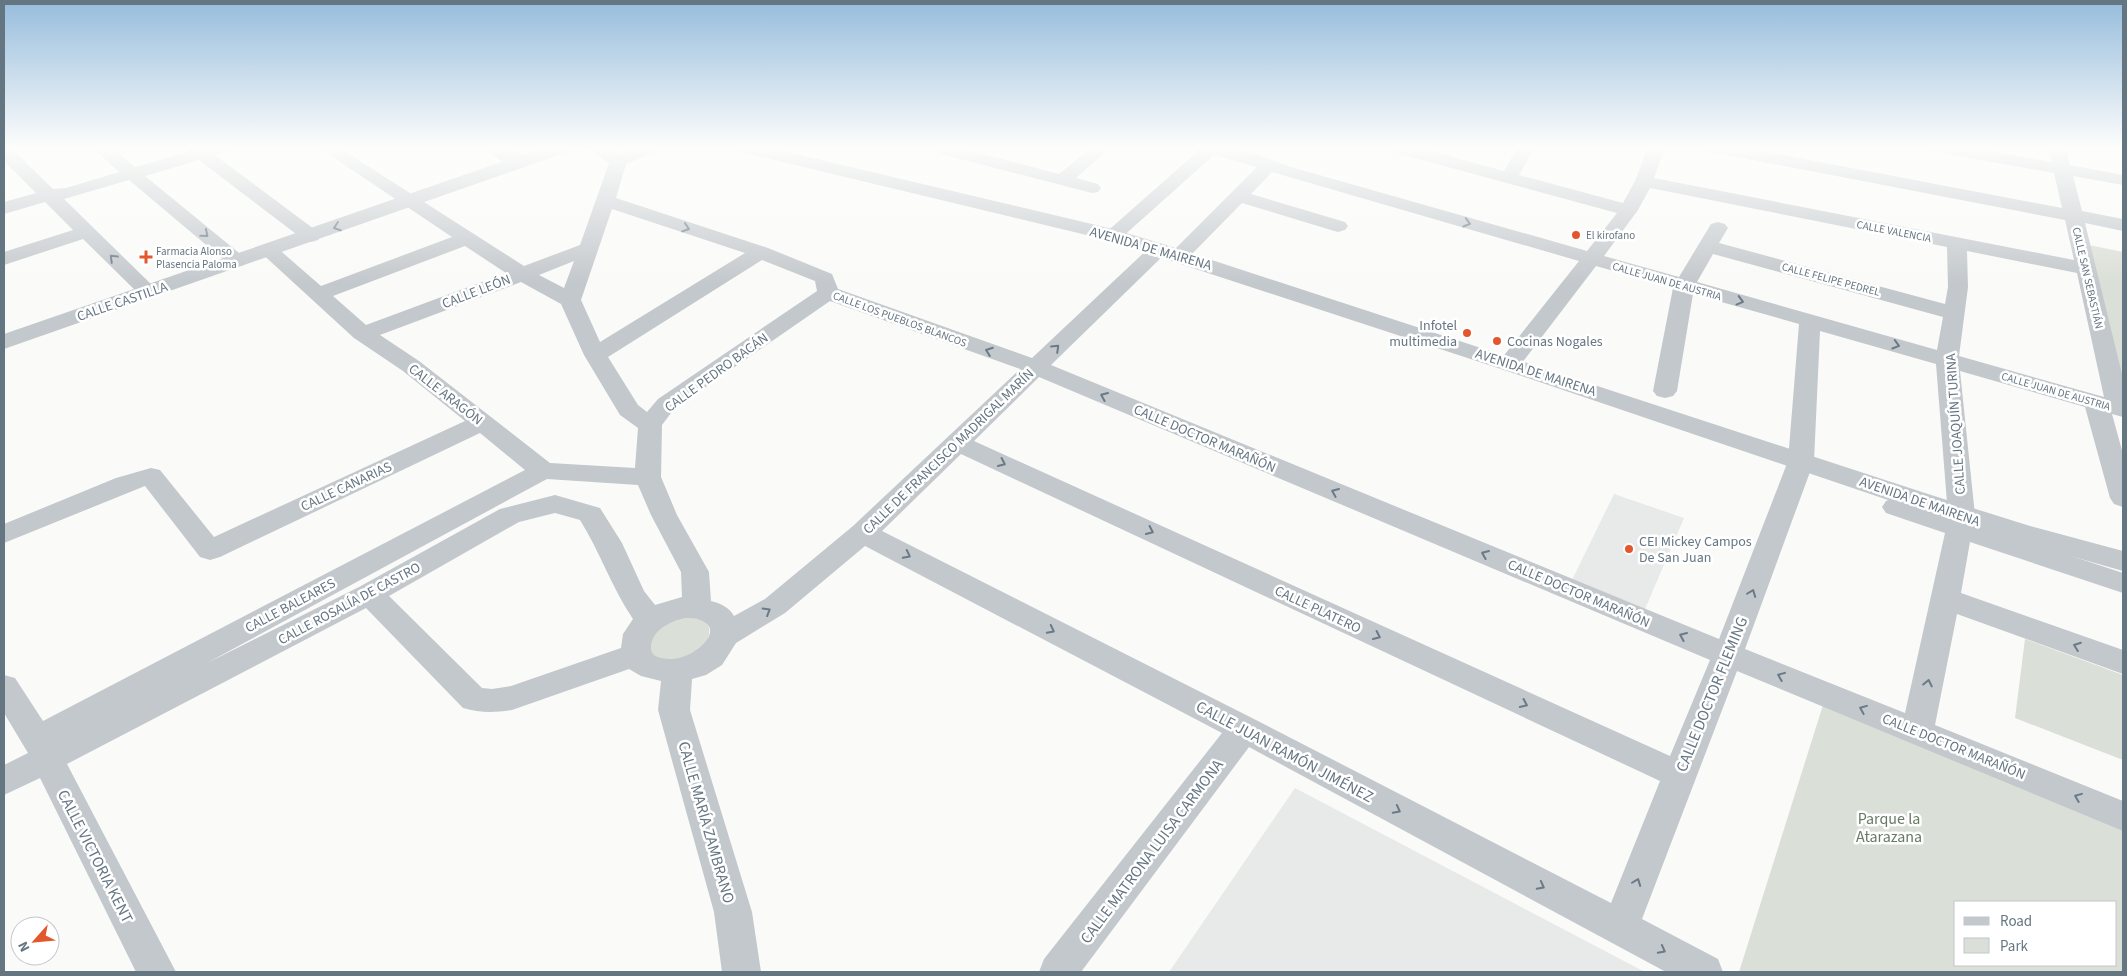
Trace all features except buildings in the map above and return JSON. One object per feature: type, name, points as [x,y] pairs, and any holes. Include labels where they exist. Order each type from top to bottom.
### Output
[{"type":"street","points":[[46,193],[148,292]]},
{"type":"street","points":[[4,208],[48,195],[69,193]]},
{"type":"street","points":[[154,193],[237,261]]},
{"type":"street","points":[[253,193],[311,236]]},
{"type":"street","points":[[397,193],[522,274],[570,300],[595,355],[629,410],[650,425],[648,476],[664,515],[695,572],[697,607]]},
{"type":"street","name":"CALLE CASTILLA","points":[[4,342],[434,193]]},
{"type":"street","points":[[570,300],[608,193]]},
{"type":"street","name":"AVENIDA DE MAIRENA","points":[[934,193],[1114,235],[1159,248],[1801,461],[1961,522],[2123,561]]},
{"type":"street","points":[[1114,235],[1160,193]]},
{"type":"street","points":[[1180,255],[1241,193]]},
{"type":"street","name":"CALLE JUAN DE AUSTRIA","points":[[1364,193],[1684,286],[2113,407]]},
{"type":"street","points":[[1566,193],[1629,210]]},
{"type":"street","points":[[1510,363],[1629,210],[1638,193]]},
{"type":"street","name":"CALLE VALENCIA","points":[[1701,193],[2086,269]]},
{"type":"street","points":[[1951,193],[2123,225]]},
{"type":"street","name":"CALLE SAN SEBASTIÁN","points":[[2068,193],[2086,269],[2113,407],[2123,498]]},
{"type":"street","points":[[1238,196],[1338,226]]},
{"type":"street","name":"CALLE LOS PUEBLOS BLANCOS","points":[[606,201],[761,252],[826,278],[828,293],[1035,367]]},
{"type":"street","name":"CALLE LEÓN","points":[[362,333],[522,274],[644,214]]},
{"type":"street","points":[[4,259],[86,232]]},
{"type":"street","points":[[1665,391],[1684,286],[1713,237]]},
{"type":"street","name":"CALLE FELIPE PEDREL","points":[[1713,237],[1954,313]]},
{"type":"street","points":[[318,294],[468,238]]},
{"type":"street","name":"CALLE JOAQUÍN TURINA","points":[[1918,731],[1961,522],[1947,360],[1958,287],[1957,244]]},
{"type":"street","name":"CALLE DE FRANCISCO MADRIGAL MARÍN","points":[[725,636],[775,606],[864,533],[1159,248]]},
{"type":"street","name":"CALLE ARAGÓN","points":[[268,250],[362,333],[411,366],[543,471]]},
{"type":"street","points":[[595,355],[761,252]]},
{"type":"street","name":"CALLE PEDRO BACÁN","points":[[650,425],[666,404],[828,293]]},
{"type":"street","name":"CALLE DOCTOR FLEMING","points":[[1620,927],[1728,655],[1801,461],[1810,321]]},
{"type":"street","name":"CALLE DOCTOR MARAÑÓN","points":[[1035,367],[1728,655],[2123,816]]},
{"type":"street","name":"CALLE CANARIAS","points":[[4,534],[126,484],[151,476],[210,550],[482,423]]},
{"type":"street","name":"CALLE PLATERO","points":[[958,443],[1679,775]]},
{"type":"street","points":[[543,471],[648,476]]},
{"type":"street","name":"CALLE BALEARES","points":[[41,749],[543,471]]},
{"type":"street","name":"CALLE ROSALÍA DE CASTRO","points":[[4,782],[41,749],[368,594],[510,515],[555,504],[590,514],[608,543],[632,595],[651,621]]},
{"type":"street","points":[[1895,507],[1961,522],[2123,583]]},
{"type":"street","name":"CALLE JUAN RAMÓN JIMÉNEZ","points":[[864,533],[1244,729],[1704,972]]},
{"type":"street","points":[[368,594],[474,699],[492,701],[512,698],[636,654]]},
{"type":"street","points":[[1946,599],[2123,662]]},
{"type":"street","points":[[697,607],[716,614],[722,620],[725,628],[725,636],[714,655],[691,668],[677,671],[663,672],[651,668],[642,662],[636,654],[635,646],[638,637],[651,621],[673,610],[697,607]]},
{"type":"street","name":"CALLE MARÍA ZAMBRANO","points":[[677,671],[674,710],[733,912],[742,972]]},
{"type":"street","name":"CALLE VICTORIA KENT","points":[[4,687],[41,749],[156,972]]},
{"type":"street","name":"CALLE MATRONA LUISA CARMONA","points":[[1058,972],[1244,729]]},
{"type":"shaded area","name":"CEI Mickey Campos De San Juan","points":[[1614,494],[1684,518],[1645,609],[1572,580]]},
{"type":"shaded area","points":[[1295,788],[1645,972],[1169,972]]},
{"type":"green space","points":[[2089,245],[2123,252],[2123,385]]},
{"type":"green space","points":[[685,617],[700,619],[708,625],[709,634],[705,648],[677,662],[658,659],[649,648],[653,634],[666,622]]},
{"type":"green space","points":[[2025,639],[2123,675],[2123,760],[2015,718]]},
{"type":"green space","name":"Parque la Atarazana","points":[[1823,705],[2123,811],[2123,972],[1739,972]]},
{"type":"place","name":"El kirofano","points":[[1576,235]]},
{"type":"place","name":"Farmacia Alonso Plasencia Paloma","points":[[146,257]]},
{"type":"place","name":"Infotel multimedia","points":[[1467,333]]},
{"type":"place","name":"Cocinas Nogales","points":[[1497,341]]},
{"type":"place","name":"CEI Mickey Campos De San Juan","points":[[1629,549]]}]
